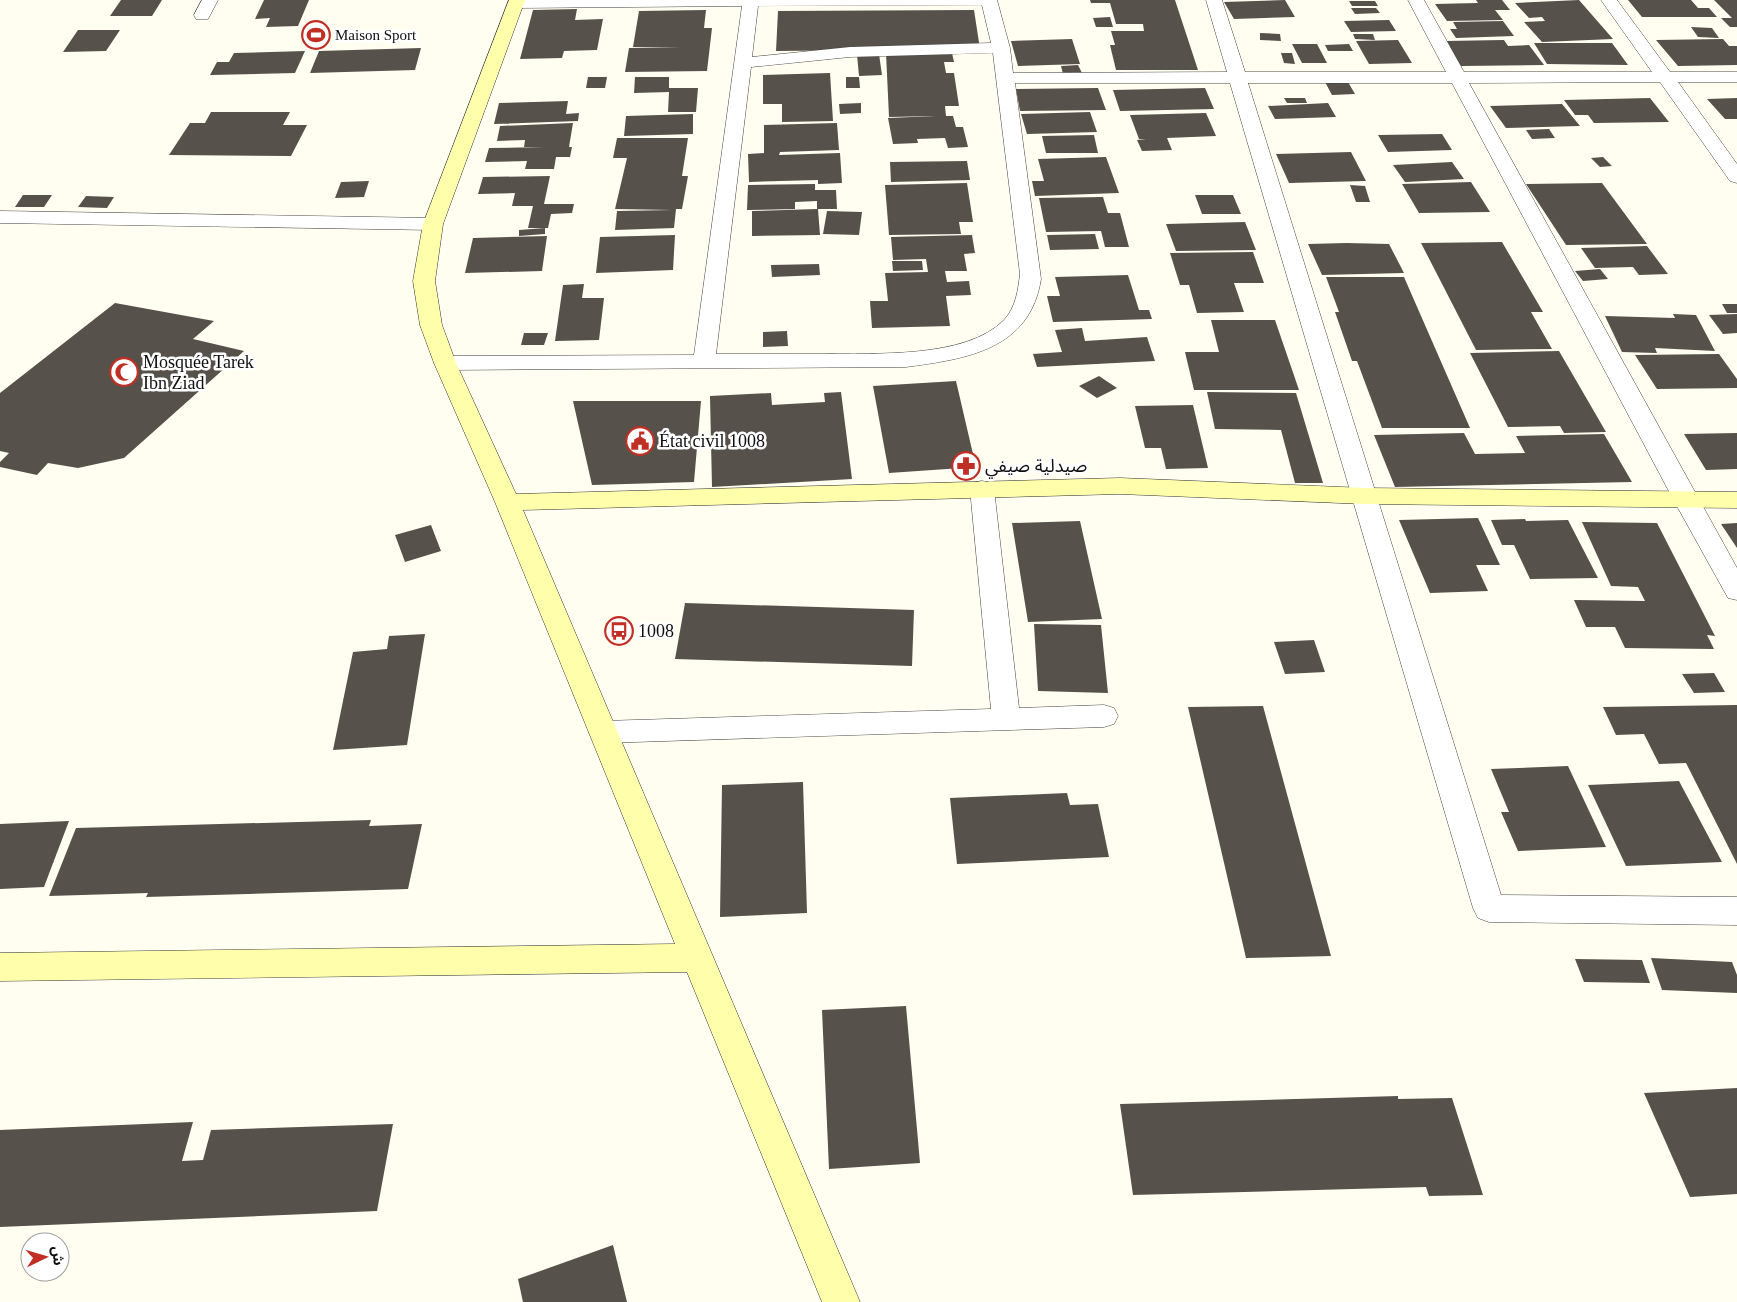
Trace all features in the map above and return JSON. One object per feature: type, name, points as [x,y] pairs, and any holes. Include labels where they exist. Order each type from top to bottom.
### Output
[{"type":"main road","points":[[517,1],[433,224],[424,282],[431,324],[445,363],[507,502],[841,1302]]},
{"type":"main road","points":[[507,502],[1120,486],[1365,496],[1737,500]]},
{"type":"main road","points":[[0,967],[697,958]]},
{"type":"street","points":[[202,15],[210,0]]},
{"type":"street","points":[[445,363],[914,359],[961,350],[986,340],[1008,327],[1019,316],[1025,303],[1031,274],[1001,48],[989,0],[517,1]]},
{"type":"street","points":[[1214,0],[1489,908],[1737,911]]},
{"type":"street","points":[[1416,0],[1685,499],[1737,591]]},
{"type":"street","points":[[1609,0],[1737,176]]},
{"type":"street","points":[[704,361],[751,1]]},
{"type":"street","points":[[742,63],[850,52],[1001,48]]},
{"type":"street","points":[[1004,78],[1737,77]]},
{"type":"street","points":[[0,217],[433,224]]},
{"type":"street","points":[[982,489],[1006,720]]},
{"type":"street","points":[[603,732],[1104,716]]},
{"type":"building","points":[[121,0],[162,0],[152,16],[110,16]]},
{"type":"building","points":[[264,0],[309,0],[298,26],[266,27],[270,18],[255,19]]},
{"type":"building","points":[[1090,0],[1175,0],[1198,70],[1116,70],[1110,45],[1115,45],[1111,31],[1144,31],[1143,24],[1116,24],[1110,3],[1091,3]]},
{"type":"building","points":[[1285,0],[1295,17],[1234,19],[1224,2]]},
{"type":"building","points":[[1476,0],[1502,0],[1510,10],[1495,10],[1503,20],[1447,21],[1435,4],[1478,3]]},
{"type":"building","points":[[1579,0],[1613,39],[1542,42],[1524,22],[1545,21],[1542,17],[1529,18],[1515,3]]},
{"type":"building","points":[[1628,0],[1691,0],[1698,8],[1709,8],[1717,17],[1642,17]]},
{"type":"building","points":[[1714,0],[1737,0],[1737,27],[1730,27],[1721,18],[1732,18]]},
{"type":"building","points":[[1349,1],[1375,1],[1378,6],[1352,6]]},
{"type":"building","points":[[1351,8],[1376,8],[1380,13],[1355,14]]},
{"type":"building","points":[[577,9],[575,20],[603,19],[597,50],[564,51],[562,58],[520,59],[533,10]]},
{"type":"building","points":[[706,10],[704,28],[712,28],[707,71],[625,72],[629,48],[680,47],[633,47],[639,11]]},
{"type":"building","points":[[974,10],[980,49],[776,51],[778,11]]},
{"type":"building","points":[[1110,17],[1113,27],[1096,27],[1093,18]]},
{"type":"building","points":[[1389,20],[1396,31],[1351,32],[1344,21]]},
{"type":"building","points":[[1503,21],[1514,36],[1456,38],[1450,29],[1457,29],[1453,22]]},
{"type":"building","points":[[1691,27],[1712,28],[1719,38],[1698,37]]},
{"type":"building","points":[[78,30],[120,30],[106,51],[63,52]]},
{"type":"building","points":[[1260,33],[1280,34],[1281,41],[1260,40]]},
{"type":"building","points":[[1353,34],[1373,34],[1375,40],[1355,39]]},
{"type":"building","points":[[1072,39],[1080,64],[1018,66],[1011,41]]},
{"type":"building","points":[[1723,39],[1729,46],[1737,46],[1737,65],[1678,66],[1656,40]]},
{"type":"building","points":[[1398,40],[1412,63],[1369,64],[1356,41]]},
{"type":"building","points":[[1504,40],[1508,46],[1529,45],[1544,65],[1461,66],[1445,41]]},
{"type":"building","points":[[1534,43],[1612,43],[1628,65],[1547,64]]},
{"type":"building","points":[[1292,44],[1317,44],[1327,63],[1302,63]]},
{"type":"building","points":[[1349,44],[1353,51],[1328,51],[1325,45]]},
{"type":"building","points":[[421,48],[415,70],[310,73],[319,51]]},
{"type":"building","points":[[305,51],[295,73],[210,75],[217,62],[229,62],[234,53]]},
{"type":"building","points":[[886,53],[952,53],[954,62],[944,62],[946,73],[954,73],[959,106],[945,106],[946,116],[953,116],[956,127],[963,127],[968,147],[948,148],[945,138],[917,139],[918,143],[893,144],[888,118],[936,116],[889,117]]},
{"type":"building","points":[[1281,53],[1292,53],[1295,64],[1284,63]]},
{"type":"building","points":[[879,54],[882,75],[859,76],[857,55]]},
{"type":"building","points":[[1078,65],[1082,73],[1063,74],[1061,66]]},
{"type":"building","points":[[830,73],[833,121],[782,122],[782,104],[763,104],[763,75]]},
{"type":"building","points":[[588,77],[607,77],[605,88],[586,88]]},
{"type":"building","points":[[635,77],[669,77],[669,88],[698,88],[696,112],[668,112],[669,92],[634,93]]},
{"type":"building","points":[[846,77],[859,77],[860,88],[846,88]]},
{"type":"building","points":[[1325,82],[1348,82],[1355,94],[1332,95]]},
{"type":"building","points":[[1098,88],[1106,110],[1020,111],[1016,89]]},
{"type":"building","points":[[1205,88],[1214,109],[1120,111],[1113,90]]},
{"type":"building","points":[[1284,98],[1305,98],[1307,103],[1287,103]]},
{"type":"building","points":[[1650,98],[1669,122],[1594,123],[1588,115],[1575,115],[1564,100]]},
{"type":"building","points":[[1737,98],[1737,119],[1725,119],[1707,99]]},
{"type":"building","points":[[568,101],[566,114],[579,113],[578,121],[494,124],[499,103]]},
{"type":"building","points":[[861,103],[861,113],[840,114],[839,104]]},
{"type":"building","points":[[1328,103],[1336,117],[1275,119],[1268,106]]},
{"type":"building","points":[[1562,104],[1580,126],[1506,128],[1490,106]]},
{"type":"building","points":[[211,112],[290,112],[283,125],[307,125],[291,156],[169,155],[190,123],[205,123]]},
{"type":"building","points":[[1090,112],[1097,132],[1027,134],[1021,114]]},
{"type":"building","points":[[1206,113],[1216,136],[1167,138],[1172,150],[1142,151],[1137,140],[1146,139],[1139,139],[1130,115]]},
{"type":"building","points":[[693,114],[693,134],[624,136],[626,116]]},
{"type":"building","points":[[573,123],[569,147],[572,147],[570,157],[556,157],[554,169],[525,169],[527,161],[485,162],[489,148],[545,147],[524,147],[525,140],[497,141],[500,126]]},
{"type":"building","points":[[837,123],[839,150],[780,152],[779,155],[840,153],[842,183],[818,184],[818,180],[749,182],[748,154],[764,153],[764,125]]},
{"type":"building","points":[[1549,129],[1555,138],[1532,139],[1526,130]]},
{"type":"building","points":[[1442,134],[1452,150],[1388,152],[1378,135]]},
{"type":"building","points":[[1094,135],[1098,153],[1046,153],[1042,136]]},
{"type":"building","points":[[617,138],[688,138],[682,176],[688,176],[682,209],[676,209],[674,228],[615,230],[617,211],[673,210],[615,209],[627,158],[613,158]]},
{"type":"building","points":[[1351,152],[1366,181],[1289,183],[1276,154]]},
{"type":"building","points":[[1106,157],[1119,193],[1035,196],[1032,181],[1044,181],[1038,159]]},
{"type":"building","points":[[1603,157],[1612,166],[1600,167],[1591,158]]},
{"type":"building","points":[[967,161],[970,180],[891,182],[890,162]]},
{"type":"building","points":[[1452,162],[1464,179],[1405,182],[1393,165]]},
{"type":"building","points":[[550,176],[544,204],[574,204],[572,213],[551,214],[548,228],[528,228],[533,206],[512,206],[515,193],[478,194],[483,177]]},
{"type":"building","points":[[369,181],[364,197],[335,198],[341,182]]},
{"type":"building","points":[[1471,182],[1490,212],[1419,213],[1402,184]]},
{"type":"building","points":[[967,183],[973,222],[959,222],[961,234],[889,235],[885,185]]},
{"type":"building","points":[[1602,183],[1647,244],[1566,245],[1526,184]]},
{"type":"building","points":[[815,184],[815,190],[836,190],[837,209],[818,209],[820,235],[752,236],[752,211],[817,209],[817,201],[795,202],[795,209],[747,210],[748,185]]},
{"type":"building","points":[[1350,185],[1365,186],[1370,202],[1356,202]]},
{"type":"building","points":[[23,195],[52,195],[44,207],[15,207]]},
{"type":"building","points":[[1195,195],[1233,195],[1241,214],[1202,214]]},
{"type":"building","points":[[86,196],[114,197],[107,208],[78,207]]},
{"type":"building","points":[[1103,197],[1108,213],[1120,213],[1129,247],[1105,247],[1101,231],[1046,232],[1039,198]]},
{"type":"building","points":[[827,211],[862,212],[859,235],[823,234]]},
{"type":"building","points":[[1245,222],[1256,250],[1176,251],[1166,224]]},
{"type":"building","points":[[545,228],[545,234],[519,236],[519,230]]},
{"type":"building","points":[[1095,234],[1099,249],[1050,250],[1047,235]]},
{"type":"building","points":[[675,235],[673,270],[596,273],[600,237]]},
{"type":"building","points":[[972,235],[975,253],[964,254],[967,271],[945,271],[947,282],[969,281],[971,295],[946,296],[950,326],[872,328],[870,301],[888,301],[885,273],[928,272],[926,259],[893,260],[891,237]]},
{"type":"building","points":[[547,236],[542,271],[465,273],[473,238]]},
{"type":"building","points":[[1502,242],[1543,312],[1531,312],[1552,349],[1476,350],[1421,243]]},
{"type":"building","points":[[1308,244],[1389,244],[1404,273],[1322,275]]},
{"type":"building","points":[[1647,246],[1668,274],[1639,275],[1633,267],[1595,268],[1581,248]]},
{"type":"building","points":[[1253,252],[1264,283],[1234,283],[1244,312],[1197,313],[1189,285],[1180,285],[1170,253]]},
{"type":"building","points":[[892,261],[922,261],[923,270],[893,271]]},
{"type":"building","points":[[819,264],[820,275],[772,277],[771,265]]},
{"type":"building","points":[[1600,269],[1608,279],[1583,281],[1575,271]]},
{"type":"building","points":[[1128,275],[1139,310],[1149,310],[1152,319],[1053,322],[1047,296],[1060,296],[1055,277]]},
{"type":"building","points":[[1326,277],[1404,277],[1470,428],[1382,428],[1357,361],[1352,361],[1335,312],[1339,312]]},
{"type":"building","points":[[584,284],[582,298],[604,298],[599,340],[555,341],[563,285]]},
{"type":"building","name":"Mosquée Tarek Ibn Ziad","points":[[115,303],[214,321],[193,339],[244,351],[124,458],[78,468],[48,463],[37,475],[0,467],[0,462],[9,453],[0,451],[0,393]]},
{"type":"building","points":[[1722,304],[1737,304],[1737,313],[1727,313]]},
{"type":"building","points":[[1673,314],[1696,315],[1715,351],[1655,348],[1657,353],[1622,352],[1605,316],[1675,318]]},
{"type":"building","points":[[1737,314],[1737,333],[1723,334],[1709,315]]},
{"type":"building","points":[[1211,320],[1275,320],[1299,390],[1194,390],[1185,352],[1219,352]]},
{"type":"building","points":[[1082,328],[1085,341],[1147,337],[1155,361],[1037,367],[1033,354],[1062,352],[1055,330]]},
{"type":"building","points":[[787,331],[788,346],[763,347],[763,332]]},
{"type":"building","points":[[524,333],[548,333],[544,345],[521,345]]},
{"type":"building","points":[[1559,351],[1606,432],[1564,433],[1560,426],[1508,427],[1470,353]]},
{"type":"building","points":[[1719,354],[1737,379],[1737,388],[1657,389],[1635,355]]},
{"type":"building","points":[[1099,376],[1117,388],[1097,398],[1079,386]]},
{"type":"building","points":[[956,381],[976,467],[889,473],[873,386]]},
{"type":"building","points":[[841,392],[852,479],[712,487],[710,396],[771,393],[772,405],[825,402],[824,393]]},
{"type":"building","points":[[1207,392],[1296,393],[1323,483],[1295,483],[1281,430],[1215,429]]},
{"type":"building","name":"État civil 1008","points":[[573,401],[701,401],[694,482],[592,485]]},
{"type":"building","points":[[1193,405],[1208,468],[1166,469],[1161,448],[1145,448],[1135,406]]},
{"type":"building","points":[[1464,433],[1475,454],[1525,453],[1516,436],[1604,434],[1632,482],[1395,487],[1374,435]]},
{"type":"building","points":[[1737,433],[1737,469],[1706,470],[1684,434]]},
{"type":"building","points":[[1478,518],[1500,565],[1476,565],[1488,591],[1430,593],[1399,520]]},
{"type":"building","points":[[1525,519],[1526,521],[1568,520],[1598,578],[1530,579],[1514,545],[1502,545],[1491,520]]},
{"type":"building","points":[[1080,521],[1102,619],[1028,622],[1012,523]]},
{"type":"building","points":[[1582,522],[1657,523],[1715,636],[1707,635],[1714,649],[1625,648],[1615,627],[1586,627],[1574,600],[1645,601],[1638,587],[1611,586]]},
{"type":"building","points":[[1737,523],[1737,548],[1721,524]]},
{"type":"building","points":[[431,525],[441,551],[405,562],[395,535]]},
{"type":"building","points":[[685,603],[914,610],[912,666],[675,659]]},
{"type":"building","points":[[1034,624],[1101,625],[1108,693],[1038,691]]},
{"type":"building","points":[[425,634],[407,745],[333,750],[353,652],[387,649],[389,636]]},
{"type":"building","points":[[1314,640],[1325,672],[1285,674],[1274,642]]},
{"type":"building","points":[[1714,673],[1725,692],[1694,693],[1682,674]]},
{"type":"building","points":[[1737,705],[1737,864],[1686,763],[1659,764],[1644,734],[1616,735],[1603,707]]},
{"type":"building","points":[[1263,706],[1331,956],[1246,958],[1188,707]]},
{"type":"building","points":[[1568,766],[1606,847],[1518,851],[1501,812],[1509,812],[1491,769]]},
{"type":"building","points":[[1679,781],[1722,862],[1626,866],[1588,785]]},
{"type":"building","points":[[803,782],[807,913],[720,917],[722,785]]},
{"type":"building","points":[[1067,793],[1070,805],[1098,804],[1109,857],[957,864],[950,798]]},
{"type":"building","points":[[371,820],[369,826],[422,824],[408,889],[146,897],[148,893],[49,896],[76,828]]},
{"type":"building","points":[[69,821],[44,887],[0,889],[0,824]]},
{"type":"building","points":[[1651,958],[1732,962],[1737,975],[1737,993],[1662,990]]},
{"type":"building","points":[[1575,959],[1642,960],[1650,983],[1584,982]]},
{"type":"building","points":[[906,1006],[920,1163],[829,1169],[822,1010]]},
{"type":"building","points":[[1737,1088],[1737,1194],[1690,1197],[1644,1093]]},
{"type":"building","points":[[1398,1096],[1398,1099],[1452,1098],[1483,1195],[1429,1196],[1426,1187],[1133,1195],[1120,1104]]},
{"type":"building","points":[[193,1122],[182,1161],[203,1160],[211,1130],[393,1124],[377,1211],[0,1227],[0,1130]]},
{"type":"building","points":[[613,1245],[627,1302],[523,1302],[518,1279]]},
{"type":"place","name":"Maison Sport","points":[[316,35]]},
{"type":"place","name":"Mosquée Tarek Ibn Ziad","points":[[124,372]]},
{"type":"place","name":"État civil 1008","points":[[640,441]]},
{"type":"place","name":"صيدلية صيفي","points":[[966,466]]},
{"type":"place","name":"1008","points":[[619,631]]}]
